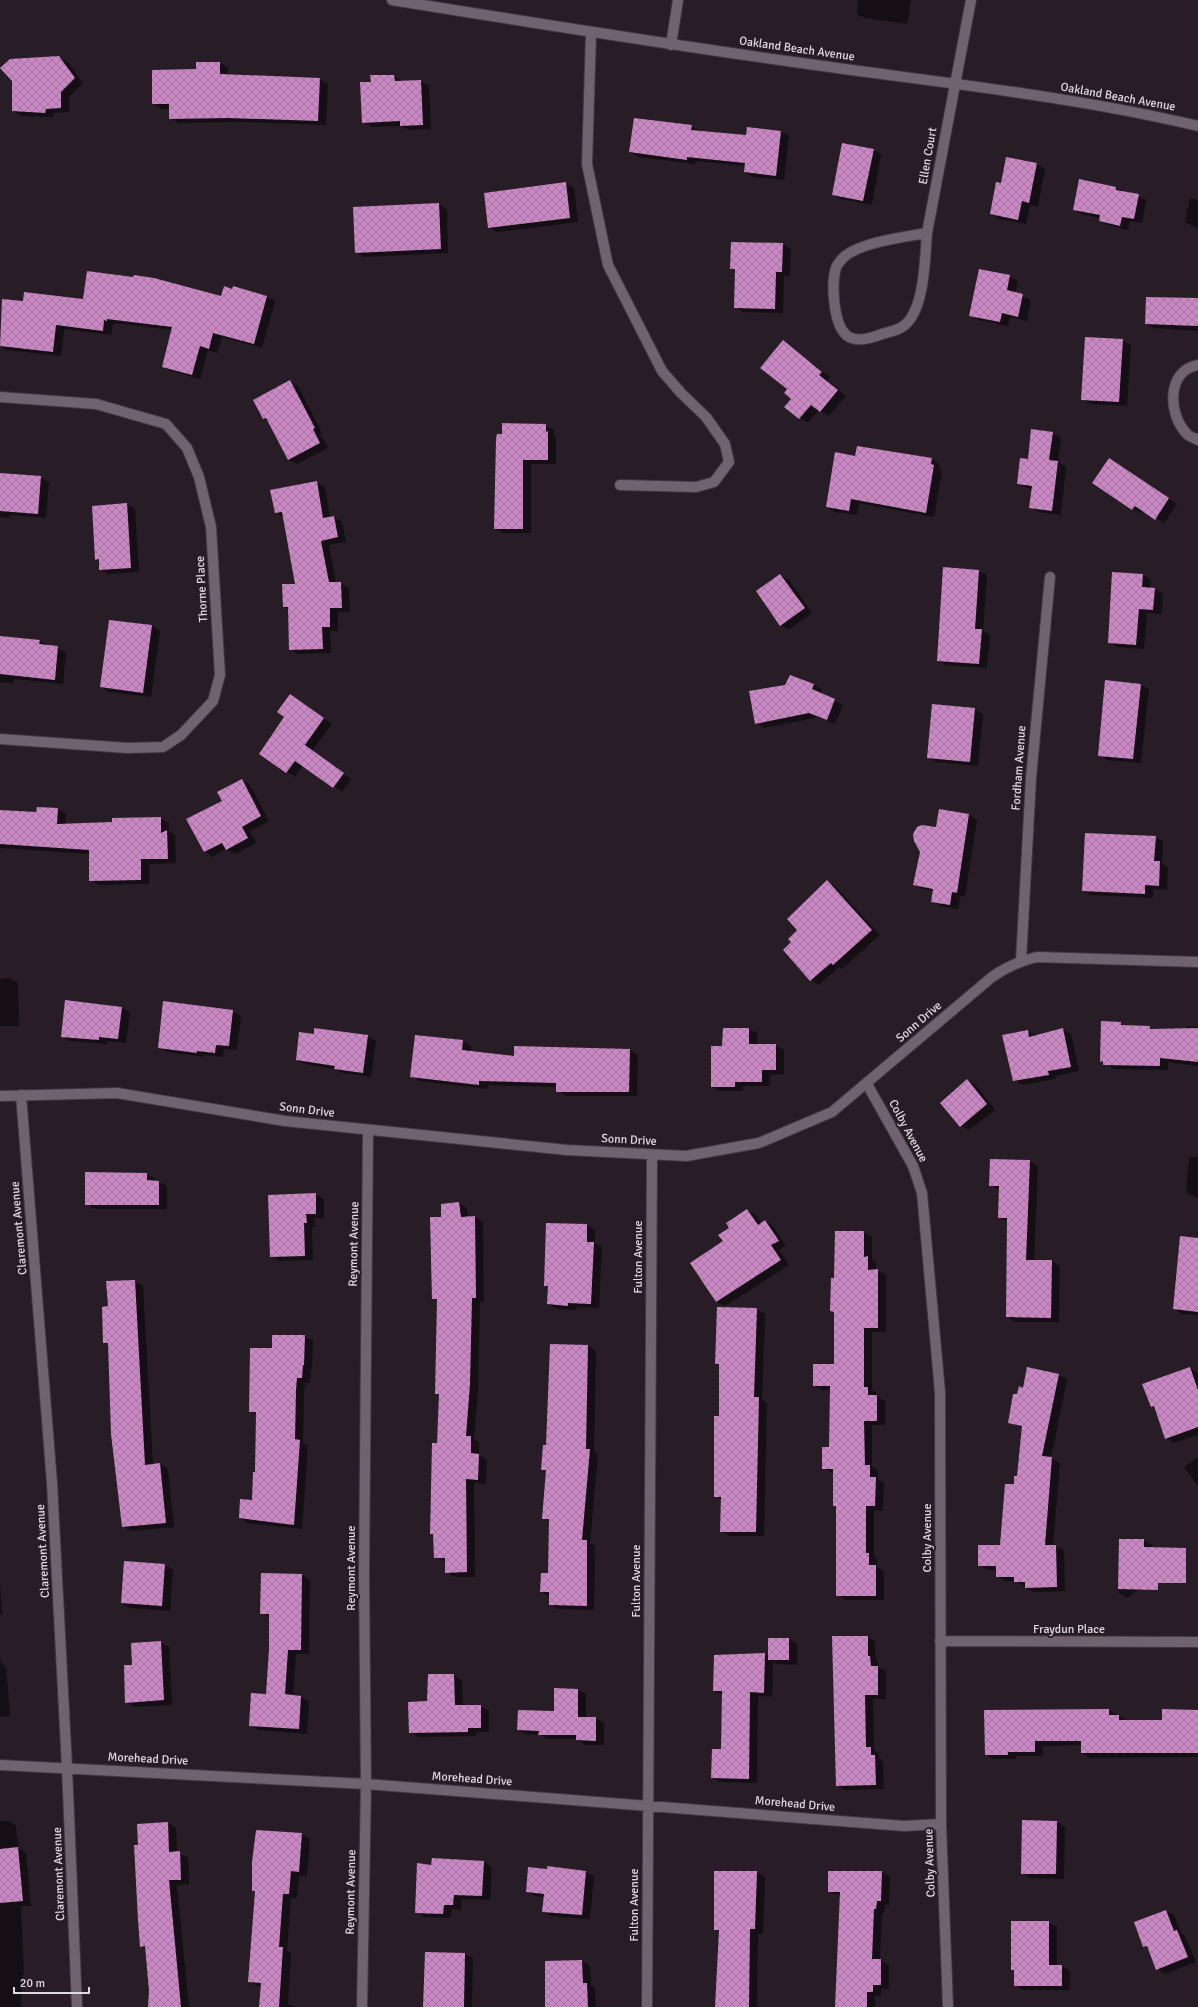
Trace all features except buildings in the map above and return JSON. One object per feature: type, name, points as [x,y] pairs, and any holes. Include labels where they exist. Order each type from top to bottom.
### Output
[{"type":"street","name":"Oakland Beach Avenue","points":[[392,0],[671,45],[954,83],[1089,104],[1198,126]]},
{"type":"street","points":[[671,45],[678,0]]},
{"type":"street","name":"Ellen Court","points":[[927,233],[873,244],[846,256],[836,267],[833,300],[839,324],[848,336],[856,339],[874,337],[902,327],[913,315],[924,279],[927,233],[954,83],[971,0]]},
{"type":"street","points":[[591,33],[587,164],[608,265],[662,371],[706,417],[725,444],[729,462],[714,482],[696,487],[620,485]]},
{"type":"street","points":[[1198,365],[1192,366],[1179,377],[1172,396],[1175,417],[1187,435],[1198,440]]},
{"type":"street","name":"Thorne Place","points":[[0,397],[96,404],[166,424],[187,448],[199,477],[211,527],[220,676],[213,701],[182,735],[163,747],[128,748],[0,739]]},
{"type":"street","name":"Fordham Avenue","points":[[1021,961],[1031,778],[1050,577]]},
{"type":"street","name":"Sonn Drive","points":[[0,1096],[21,1094],[117,1093],[285,1121],[567,1150],[686,1156],[760,1142],[832,1112],[992,977],[1021,961],[1037,957],[1198,962]]},
{"type":"street","name":"Colby Avenue","points":[[867,1084],[913,1166],[922,1193],[940,1392],[941,1824],[948,2007]]},
{"type":"street","name":"Claremont Avenue","points":[[21,1094],[52,1483],[67,1767],[77,2007]]},
{"type":"street","name":"Reymont Avenue","points":[[362,2007],[366,1784],[364,1575],[368,1130]]},
{"type":"street","name":"Fulton Avenue","points":[[647,2007],[652,1155]]},
{"type":"street","name":"Fraydun Place","points":[[940,1641],[1198,1642]]},
{"type":"street","name":"Morehead Drive","points":[[0,1764],[366,1784],[904,1826],[941,1824]]}]
